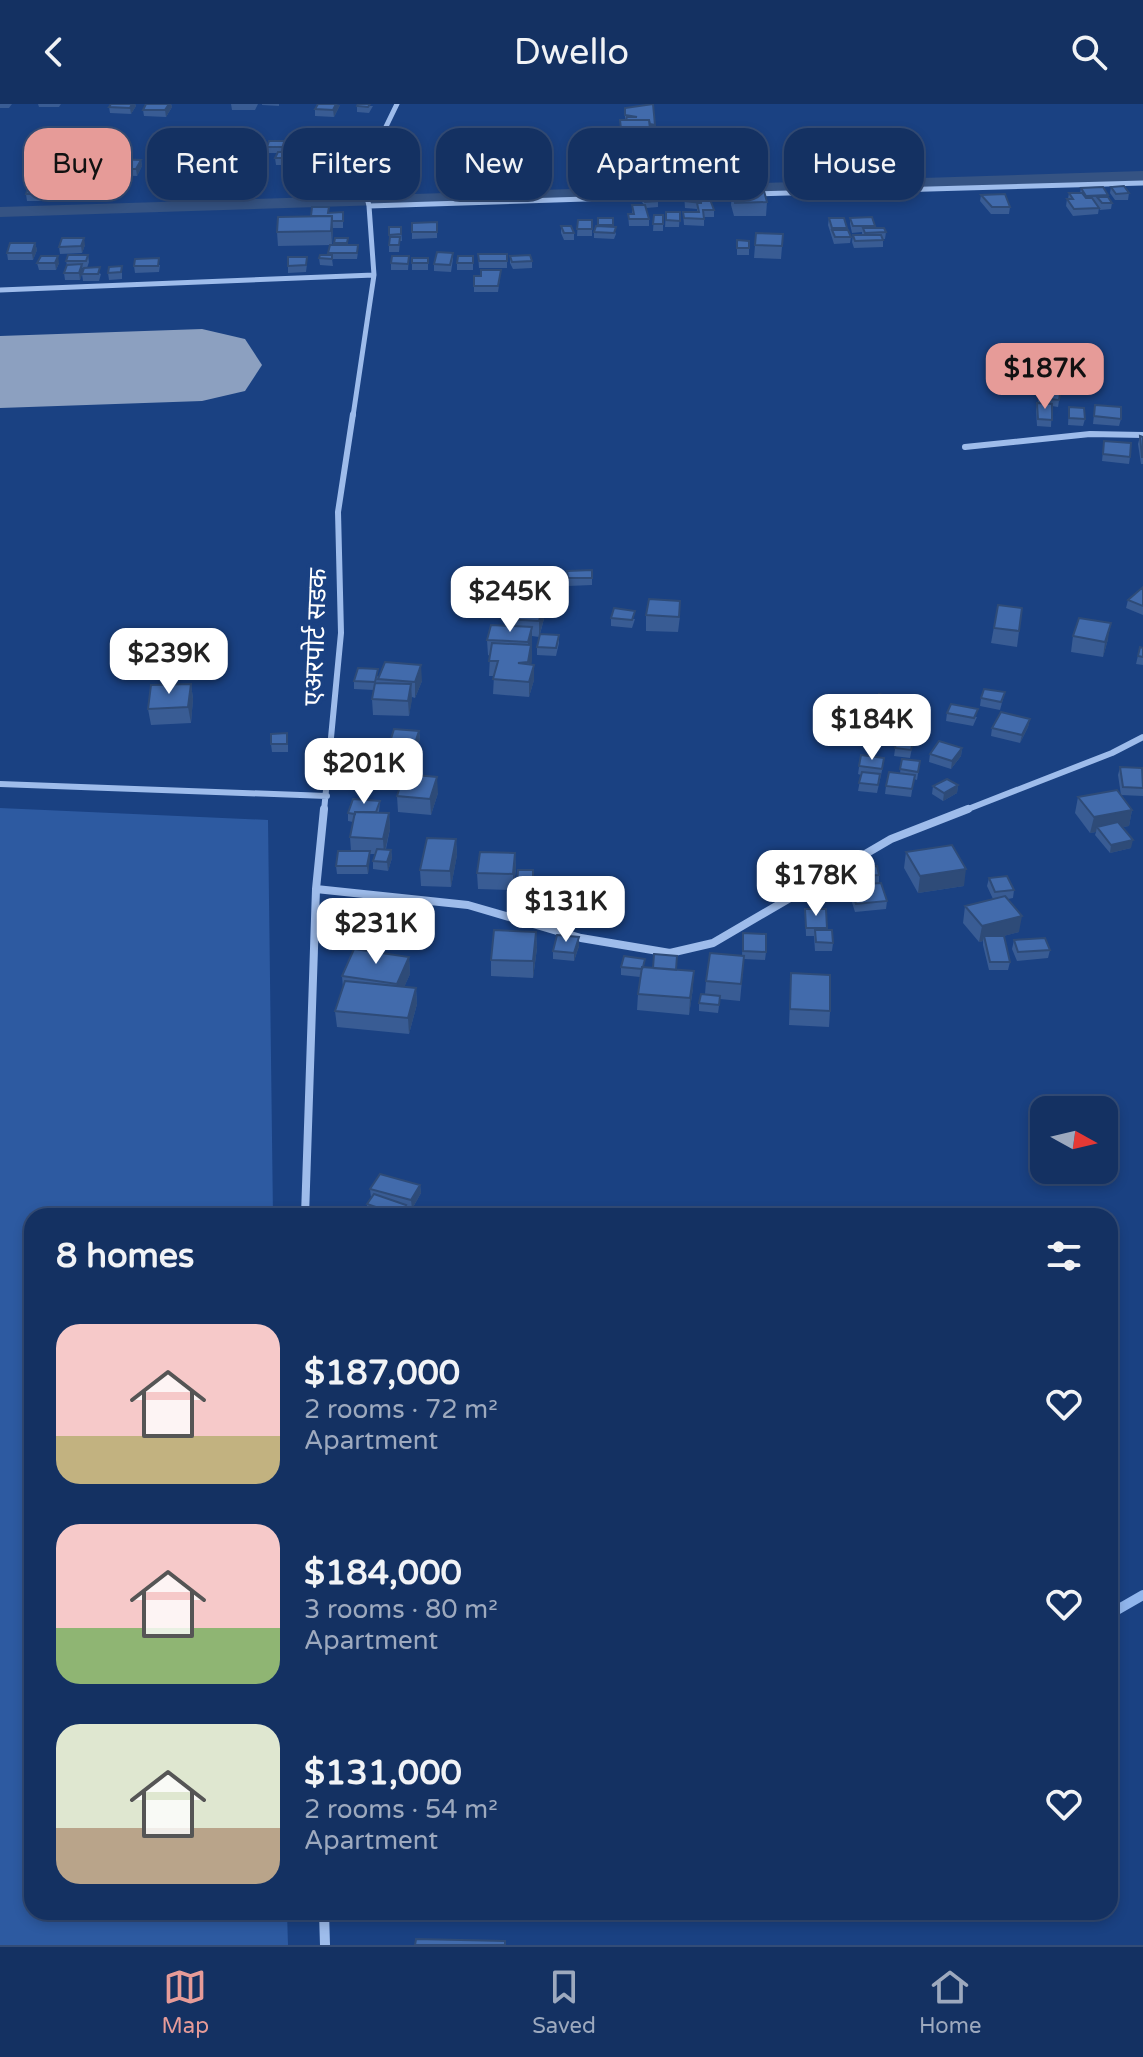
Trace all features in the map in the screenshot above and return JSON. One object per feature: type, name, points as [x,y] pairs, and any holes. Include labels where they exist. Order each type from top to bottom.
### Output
[{"type":"street","name":"एअरपोर्ट सडक","points":[[305,1208],[316,889],[341,633],[338,512],[374,275],[369,205],[362,176],[397,104]]},
{"type":"street","points":[[369,205],[1143,183]]},
{"type":"street","points":[[0,290],[374,275]]},
{"type":"street","points":[[965,447],[1090,434],[1143,435]]},
{"type":"street","points":[[316,889],[468,905],[581,938],[670,953],[713,943],[891,839],[1112,753],[1143,737]]},
{"type":"street","points":[[0,784],[327,796]]},
{"type":"street","points":[[324,1920],[325,1945]]},
{"type":"shaded area","points":[[0,808],[268,820],[273,1208],[24,1208],[24,1920],[287,1920],[288,1945],[0,1945]]},
{"type":"building","points":[[111,104],[132,104],[130,108],[109,107]]},
{"type":"building","points":[[146,104],[169,104],[165,110],[143,110]]},
{"type":"building","points":[[318,104],[336,104],[333,110],[315,109]]},
{"type":"building","points":[[653,104],[655,125],[650,124],[649,120],[626,120],[627,117],[637,117],[625,115],[625,108]]},
{"type":"building","points":[[620,120],[649,120],[650,128],[621,128]]},
{"type":"building","points":[[269,141],[283,141],[283,147],[267,147]]},
{"type":"building","points":[[131,160],[141,160],[136,169],[131,169]]},
{"type":"building","points":[[1124,186],[1129,193],[1116,194],[1111,187]]},
{"type":"building","points":[[1103,187],[1108,195],[1086,196],[1081,188]]},
{"type":"building","points":[[1069,193],[1082,193],[1086,198],[1092,198],[1099,208],[1074,209],[1067,199],[1073,199]]},
{"type":"building","points":[[1005,194],[1010,207],[992,207],[981,195]]},
{"type":"building","points":[[1097,197],[1108,197],[1112,203],[1102,203]]},
{"type":"building","points":[[710,200],[714,210],[703,210],[704,219],[684,218],[683,212],[699,212],[697,203],[702,203],[685,201]]},
{"type":"building","points":[[734,200],[767,202],[735,203]]},
{"type":"building","points":[[632,205],[645,205],[649,219],[629,219],[628,214],[634,214]]},
{"type":"building","points":[[312,207],[329,207],[328,213],[343,212],[343,221],[332,221],[332,216],[311,216]]},
{"type":"building","points":[[666,212],[680,212],[680,221],[666,220]]},
{"type":"building","points":[[654,215],[663,215],[663,224],[653,224]]},
{"type":"building","points":[[332,216],[331,231],[277,232],[278,217]]},
{"type":"building","points":[[872,217],[875,226],[853,226],[850,218]]},
{"type":"building","points":[[598,218],[613,218],[613,225],[598,225]]},
{"type":"building","points":[[829,218],[844,218],[847,228],[832,228]]},
{"type":"building","points":[[578,220],[592,220],[592,229],[577,229]]},
{"type":"building","points":[[437,222],[437,232],[412,232],[412,223]]},
{"type":"building","points":[[561,226],[571,226],[574,233],[564,233]]},
{"type":"building","points":[[596,226],[616,227],[614,233],[594,232]]},
{"type":"building","points":[[389,227],[401,227],[401,234],[389,235]]},
{"type":"building","points":[[863,228],[884,228],[886,232],[865,233]]},
{"type":"building","points":[[832,230],[848,230],[851,237],[835,237]]},
{"type":"building","points":[[756,233],[783,234],[782,246],[755,245]]},
{"type":"building","points":[[853,235],[881,235],[883,240],[855,241]]},
{"type":"building","points":[[390,237],[400,237],[399,245],[389,245]]},
{"type":"building","points":[[62,238],[84,238],[81,246],[59,247]]},
{"type":"building","points":[[335,238],[348,238],[347,243],[334,243]]},
{"type":"building","points":[[737,240],[749,241],[749,248],[737,248]]},
{"type":"building","points":[[10,243],[35,243],[32,253],[7,253]]},
{"type":"building","points":[[330,245],[358,245],[357,253],[328,253]]},
{"type":"building","points":[[437,252],[453,253],[450,265],[434,264]]},
{"type":"building","points":[[478,254],[507,254],[507,261],[479,261]]},
{"type":"building","points":[[68,255],[88,255],[86,261],[66,261]]},
{"type":"building","points":[[320,255],[332,255],[332,259],[319,258]]},
{"type":"building","points":[[530,255],[532,261],[512,262],[510,256]]},
{"type":"building","points":[[41,256],[58,256],[55,263],[37,263]]},
{"type":"building","points":[[392,256],[409,256],[408,264],[391,263]]},
{"type":"building","points":[[458,256],[473,256],[473,263],[457,263]]},
{"type":"building","points":[[288,257],[307,257],[306,265],[288,266]]},
{"type":"building","points":[[159,258],[158,266],[134,266],[135,259]]},
{"type":"building","points":[[412,258],[428,258],[428,263],[412,263]]},
{"type":"building","points":[[82,264],[79,273],[64,273],[67,265]]},
{"type":"building","points":[[122,266],[121,272],[108,273],[109,267]]},
{"type":"building","points":[[100,267],[98,274],[82,274],[84,268]]},
{"type":"building","points":[[481,270],[501,270],[498,286],[474,286],[474,276],[481,276]]},
{"type":"building","points":[[1040,392],[1060,394],[1059,400],[1040,398]]},
{"type":"building","points":[[1037,403],[1052,404],[1052,420],[1038,419]]},
{"type":"building","points":[[1095,405],[1121,407],[1121,419],[1094,416]]},
{"type":"building","points":[[1069,407],[1084,408],[1085,419],[1069,418]]},
{"type":"building","points":[[1140,436],[1143,437],[1143,457],[1142,457]]},
{"type":"building","points":[[1104,441],[1131,443],[1130,457],[1103,454]]},
{"type":"building","points":[[592,570],[592,578],[568,578],[567,571]]},
{"type":"building","points":[[1143,587],[1143,606],[1128,600]]},
{"type":"building","points":[[512,597],[545,600],[539,621],[505,619]]},
{"type":"building","points":[[649,599],[680,601],[679,617],[646,615]]},
{"type":"building","points":[[998,605],[1022,608],[1019,631],[994,628]]},
{"type":"building","points":[[614,608],[635,611],[632,620],[611,618]]},
{"type":"building","points":[[1079,618],[1111,623],[1105,642],[1073,636]]},
{"type":"building","points":[[491,625],[532,627],[528,642],[487,640]]},
{"type":"building","points":[[540,634],[559,635],[556,648],[537,647]]},
{"type":"building","points":[[492,643],[531,645],[528,662],[518,663],[534,665],[529,682],[493,679],[498,661],[489,661]]},
{"type":"building","points":[[385,662],[421,665],[415,682],[378,679]]},
{"type":"building","points":[[358,668],[378,669],[375,682],[354,681]]},
{"type":"building","points":[[375,683],[411,684],[408,701],[372,699]]},
{"type":"building","points":[[191,684],[188,707],[148,709],[151,685]]},
{"type":"building","points":[[984,689],[1005,692],[1001,702],[981,698]]},
{"type":"building","points":[[879,694],[890,697],[884,708],[873,705]]},
{"type":"building","points":[[891,702],[915,705],[913,719],[889,716]]},
{"type":"building","points":[[951,704],[978,709],[974,718],[947,713]]},
{"type":"building","points":[[1001,712],[1030,719],[1022,735],[992,728]]},
{"type":"building","points":[[394,729],[419,731],[415,743],[390,742]]},
{"type":"building","points":[[287,733],[287,744],[271,744],[271,734]]},
{"type":"building","points":[[897,736],[914,738],[911,750],[895,748]]},
{"type":"building","points":[[939,741],[962,748],[952,761],[930,754]]},
{"type":"building","points":[[861,755],[884,758],[882,769],[859,766]]},
{"type":"building","points":[[902,759],[920,761],[918,772],[900,769]]},
{"type":"building","points":[[1120,767],[1142,768],[1143,788],[1123,787]]},
{"type":"building","points":[[862,772],[880,774],[878,785],[859,783]]},
{"type":"building","points":[[889,772],[915,775],[912,789],[886,786]]},
{"type":"building","points":[[404,774],[437,777],[430,799],[397,796]]},
{"type":"building","points":[[947,779],[958,785],[944,793],[933,786]]},
{"type":"building","points":[[1117,790],[1132,810],[1094,817],[1078,797]]},
{"type":"building","points":[[353,799],[380,801],[376,812],[348,813]]},
{"type":"building","points":[[355,812],[389,813],[383,839],[350,837]]},
{"type":"building","points":[[1118,822],[1133,840],[1111,845],[1097,827]]},
{"type":"building","points":[[427,838],[456,839],[450,871],[420,870]]},
{"type":"building","points":[[952,845],[966,869],[920,876],[906,852]]},
{"type":"building","points":[[377,849],[391,850],[387,862],[373,861]]},
{"type":"building","points":[[338,851],[370,851],[367,866],[336,866]]},
{"type":"building","points":[[480,852],[515,853],[513,874],[477,873]]},
{"type":"building","points":[[877,866],[879,875],[859,876],[857,867]]},
{"type":"building","points":[[518,870],[533,870],[533,886],[517,886]]},
{"type":"building","points":[[1007,876],[1014,890],[995,892],[989,878]]},
{"type":"building","points":[[561,878],[601,881],[597,898],[557,894]]},
{"type":"building","points":[[881,883],[887,901],[856,904],[850,885]]},
{"type":"building","points":[[1005,896],[1022,916],[982,926],[965,906]]},
{"type":"building","points":[[340,899],[378,901],[374,918],[337,916]]},
{"type":"building","points":[[805,909],[826,909],[827,928],[806,928]]},
{"type":"building","points":[[494,930],[536,932],[533,961],[491,960]]},
{"type":"building","points":[[815,930],[832,930],[833,943],[816,942]]},
{"type":"building","points":[[743,933],[766,934],[766,952],[743,951]]},
{"type":"building","points":[[557,935],[579,937],[574,953],[553,951]]},
{"type":"building","points":[[984,936],[1004,936],[1010,962],[990,962]]},
{"type":"building","points":[[1045,938],[1050,950],[1018,952],[1014,940]]},
{"type":"building","points":[[354,949],[409,957],[397,984],[342,976]]},
{"type":"building","points":[[710,953],[744,956],[741,984],[706,981]]},
{"type":"building","points":[[654,954],[677,956],[676,970],[653,968]]},
{"type":"building","points":[[624,956],[645,959],[642,969],[621,967]]},
{"type":"building","points":[[642,967],[694,971],[690,998],[638,994]]},
{"type":"building","points":[[791,973],[830,975],[830,1011],[790,1009]]},
{"type":"building","points":[[345,981],[416,988],[408,1018],[335,1011]]},
{"type":"building","points":[[701,994],[720,996],[719,1005],[699,1003]]},
{"type":"building","points":[[380,1174],[420,1185],[411,1200],[370,1189]]},
{"type":"building","points":[[374,1194],[406,1205],[404,1208],[379,1208],[367,1204]]},
{"type":"building","points":[[416,1939],[505,1941],[505,1945],[415,1945]]},
{"type":"waterway","points":[[0,212],[1143,176]]},
{"type":"waterway","points":[[1118,1609],[1143,1595]]},
{"type":"runway","points":[[0,372],[202,365]]}]
